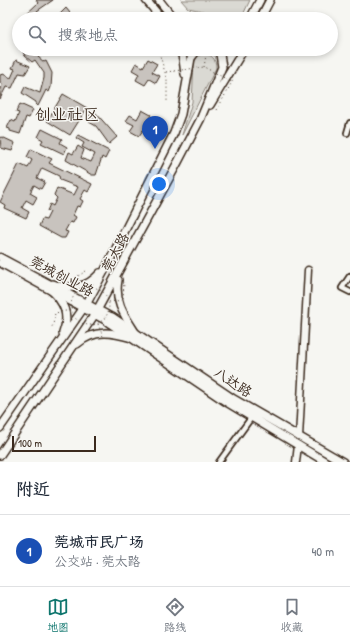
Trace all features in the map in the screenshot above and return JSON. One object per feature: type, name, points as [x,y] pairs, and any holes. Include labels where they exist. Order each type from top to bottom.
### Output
[{"type":"main road","points":[[146,0],[156,12]]},
{"type":"main road","points":[[159,0],[168,12]]},
{"type":"main road","points":[[254,12],[260,0]]},
{"type":"main road","points":[[264,12],[270,0]]},
{"type":"main road","points":[[182,56],[186,82]]},
{"type":"main road","points":[[186,82],[193,56]]},
{"type":"main road","name":"莞太路","points":[[0,455],[96,312],[120,272],[200,120],[222,67],[220,56]]},
{"type":"main road","points":[[200,120],[240,56]]},
{"type":"main road","name":"莞太路","points":[[0,428],[85,305],[108,264],[174,133],[181,114],[186,82]]},
{"type":"main road","points":[[52,287],[73,289],[84,285],[94,280],[108,264]]},
{"type":"main road","points":[[120,272],[116,289],[117,298],[122,312],[134,335]]},
{"type":"main road","points":[[52,287],[64,304],[66,318],[60,340]]},
{"type":"main road","name":"八达路","points":[[110,319],[232,398],[343,462]]},
{"type":"main road","points":[[72,348],[81,341],[98,333],[113,332],[134,335]]},
{"type":"main road","name":"八达路","points":[[134,335],[252,418],[326,462]]},
{"type":"street","points":[[347,133],[350,123]]},
{"type":"street","name":"莞城创业路","points":[[0,257],[110,319]]},
{"type":"street","name":"莞城创业路","points":[[0,263],[52,287]]},
{"type":"street","points":[[300,437],[308,270]]},
{"type":"street","points":[[350,276],[342,288],[350,292]]},
{"type":"street","points":[[219,462],[252,418]]},
{"type":"street","points":[[296,462],[298,446]]},
{"type":"path","points":[[160,56],[166,72],[167,103]]},
{"type":"path","points":[[204,66],[206,56]]},
{"type":"path","points":[[166,72],[204,66],[232,82]]},
{"type":"path","points":[[217,110],[235,76]]},
{"type":"path","points":[[80,290],[76,278],[86,271]]},
{"type":"path","points":[[108,302],[123,300],[124,282]]},
{"type":"path","points":[[95,288],[104,294],[108,302],[107,315],[98,323],[86,325],[74,317],[71,310],[72,300],[80,290],[95,288]]},
{"type":"path","points":[[50,330],[53,325],[55,313],[71,310]]},
{"type":"path","points":[[98,323],[104,339]]},
{"type":"shaded area","points":[[181,0],[250,0],[244,12],[207,12],[188,8]]},
{"type":"shaded area","points":[[198,56],[211,56],[215,62],[216,68],[182,135],[192,102],[194,62]]},
{"type":"building","points":[[36,0],[53,0],[37,11],[38,12],[28,12],[38,3]]},
{"type":"building","points":[[66,8],[69,12],[62,12]]},
{"type":"building","points":[[25,56],[39,56],[38,57],[44,62],[46,61],[52,73],[49,92],[46,90],[38,106],[36,102],[22,93],[25,87],[40,93],[44,73],[35,60],[32,62]]},
{"type":"building","points":[[148,59],[157,64],[152,72],[160,76],[156,83],[149,79],[145,85],[136,80],[139,74],[132,70],[136,63],[143,67]]},
{"type":"building","points":[[16,60],[30,66],[25,74],[19,73],[12,88],[6,87],[0,99],[2,83],[0,82],[0,75],[3,74],[11,78],[15,69],[12,68]]},
{"type":"building","points":[[63,94],[87,108],[70,135],[47,121]]},
{"type":"building","points":[[20,104],[33,110],[29,118],[26,117],[20,134],[10,131],[10,129],[7,128],[11,120],[15,122],[19,113],[16,112]]},
{"type":"building","points":[[142,110],[151,115],[146,123],[154,127],[150,134],[143,130],[139,136],[130,131],[134,125],[126,121],[130,115],[137,119]]},
{"type":"building","points":[[95,112],[117,137],[109,144],[96,126],[89,122],[90,121],[87,117]]},
{"type":"building","points":[[42,129],[62,139],[60,143],[67,147],[64,154],[41,143],[43,140],[38,137]]},
{"type":"building","points":[[78,135],[109,151],[105,159],[102,157],[96,175],[92,175],[66,160],[69,152],[73,154],[78,146],[84,150],[81,158],[91,162],[95,154],[82,147],[84,143],[76,138]]},
{"type":"building","points":[[2,137],[15,143],[12,151],[1,148],[0,138]]},
{"type":"building","points":[[31,149],[52,159],[49,163],[92,184],[88,192],[85,190],[80,199],[83,201],[80,207],[77,206],[73,215],[76,217],[73,223],[70,222],[65,231],[68,232],[65,238],[61,238],[39,226],[42,219],[46,220],[50,212],[47,211],[50,204],[53,206],[57,198],[54,195],[57,188],[74,195],[78,187],[60,180],[59,176],[42,168],[37,178],[45,182],[41,189],[34,185],[30,193],[37,197],[33,204],[26,200],[22,208],[29,212],[26,218],[4,208],[5,205],[0,202],[19,164],[28,168],[32,160],[27,157]]},
{"type":"place","name":"莞城市民广场","points":[[155,149]]},
{"type":"district","name":"创业社区","points":[[67,114]]}]
